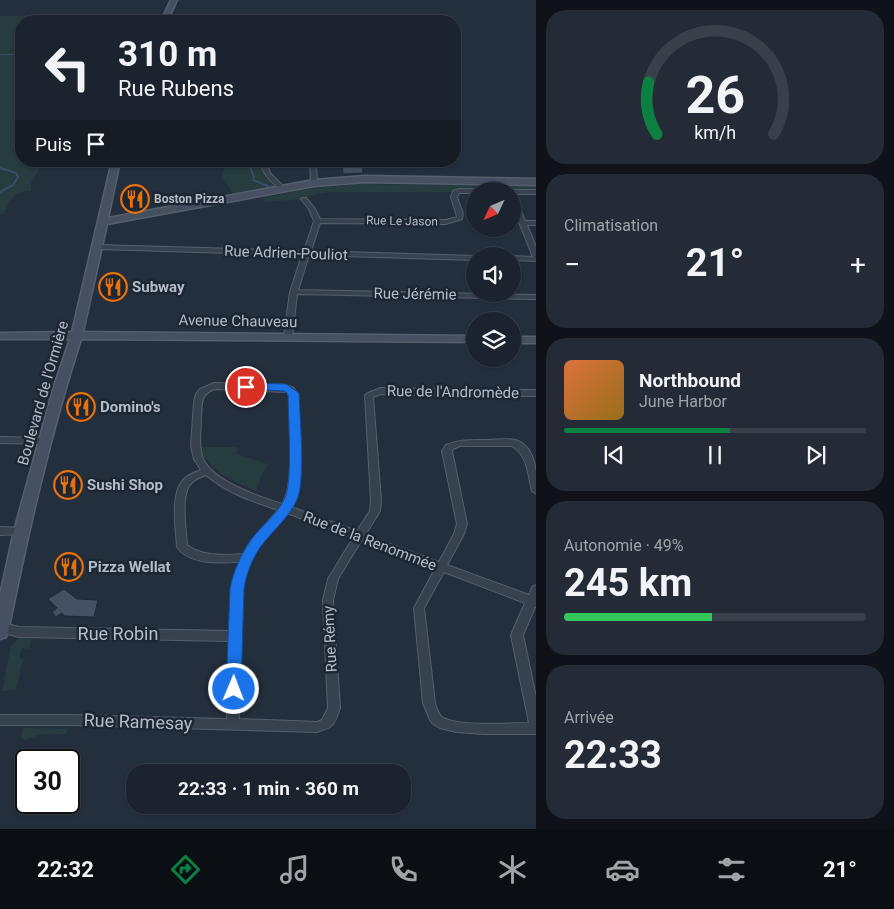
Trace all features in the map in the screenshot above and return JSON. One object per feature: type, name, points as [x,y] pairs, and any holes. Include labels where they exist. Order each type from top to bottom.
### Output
[{"type":"main road","points":[[167,15],[174,0]]},
{"type":"main road","name":"Boulevard de l'Ormière","points":[[0,629],[22,530],[45,441],[77,335],[115,167]]},
{"type":"main road","points":[[102,225],[224,205],[241,198],[314,183],[365,179],[536,182]]},
{"type":"main road","name":"Avenue Chauveau","points":[[0,336],[466,339]]},
{"type":"main road","points":[[521,340],[536,340]]},
{"type":"street","points":[[263,167],[267,174],[283,189]]},
{"type":"street","points":[[313,167],[314,183]]},
{"type":"street","points":[[455,192],[466,190]]},
{"type":"street","name":"Rue Le Jason","points":[[317,221],[451,221],[460,218],[454,196],[455,192]]},
{"type":"street","points":[[521,192],[536,192]]},
{"type":"street","points":[[288,337],[294,292],[317,221],[312,209],[304,199]]},
{"type":"street","points":[[521,217],[536,259],[521,258]]},
{"type":"street","points":[[523,223],[536,223]]},
{"type":"street","name":"Rue Adrien-Pouliot","points":[[98,248],[466,258]]},
{"type":"street","name":"Rue Jérémie","points":[[294,292],[536,297]]},
{"type":"street","points":[[233,725],[237,589],[246,558],[255,544],[285,508],[292,496],[295,477],[294,398],[291,390],[278,387],[214,386],[200,393],[195,440],[199,461],[207,471],[189,480],[184,486],[181,501],[182,547],[195,555],[222,559],[246,558]]},
{"type":"street","name":"Rue de l'Andromède","points":[[371,394],[380,390],[536,393]]},
{"type":"street","name":"Rue Rémy","points":[[331,717],[334,700],[328,600],[333,579],[375,511],[376,500],[368,400],[371,394]]},
{"type":"street","points":[[0,440],[45,441]]},
{"type":"street","points":[[536,490],[526,454],[519,445],[514,443],[459,443],[451,445],[447,451],[462,524],[459,534],[419,608],[429,703],[432,713],[437,720],[452,727],[536,729],[517,635],[534,602],[536,589]]},
{"type":"street","name":"Rue de la Renommée","points":[[207,471],[230,488],[534,602]]},
{"type":"street","points":[[0,531],[22,530]]},
{"type":"street","name":"Rue Robin","points":[[0,629],[19,632],[235,636]]},
{"type":"street","name":"Rue Ramesay","points":[[0,720],[72,720],[318,727],[326,724],[331,717]]},
{"type":"green space","points":[[161,14],[160,15],[80,15]]},
{"type":"green space","points":[[0,16],[15,16],[15,167],[37,167],[39,169],[31,183],[31,191],[16,194],[8,204],[5,214],[0,214]]},
{"type":"green space","points":[[225,167],[260,167],[278,186],[233,195],[222,176]]},
{"type":"green space","points":[[355,184],[466,185],[466,192],[330,192],[308,196],[304,199],[265,202],[263,198],[308,189]]},
{"type":"green space","points":[[521,186],[536,186],[536,192],[521,192]]},
{"type":"green space","points":[[197,447],[238,447],[236,454],[268,464],[256,491],[223,475],[210,464]]},
{"type":"green space","points":[[18,639],[31,639],[29,649],[22,648],[19,659],[23,659],[16,690],[2,691],[11,646]]},
{"type":"green space","points":[[24,728],[67,729],[67,734],[39,735],[25,740],[22,737],[22,730]]},
{"type":"building","points":[[342,167],[362,167],[363,173],[343,174]]},
{"type":"building","name":"Boston Pizza","points":[[127,194],[145,194],[145,204],[125,204]]},
{"type":"building","points":[[64,589],[77,599],[98,600],[94,617],[64,616],[62,613],[56,617],[52,612],[57,608],[48,599]]},
{"type":"waterway","points":[[0,55],[15,54]]},
{"type":"waterway","points":[[250,167],[254,177],[253,180],[268,186]]},
{"type":"waterway","points":[[0,168],[16,173],[18,177],[13,185],[0,192]]},
{"type":"place","name":"Boston Pizza","points":[[135,199]]},
{"type":"place","name":"Subway","points":[[113,287]]},
{"type":"place","name":"Domino's","points":[[81,407]]},
{"type":"place","name":"Sushi Shop","points":[[68,485]]},
{"type":"place","name":"Pizza Wellat","points":[[69,567]]},
{"type":"route","points":[[234,689],[237,589],[240,574],[246,558],[255,544],[285,508],[292,496],[295,477],[294,393],[286,388],[246,387]]}]
